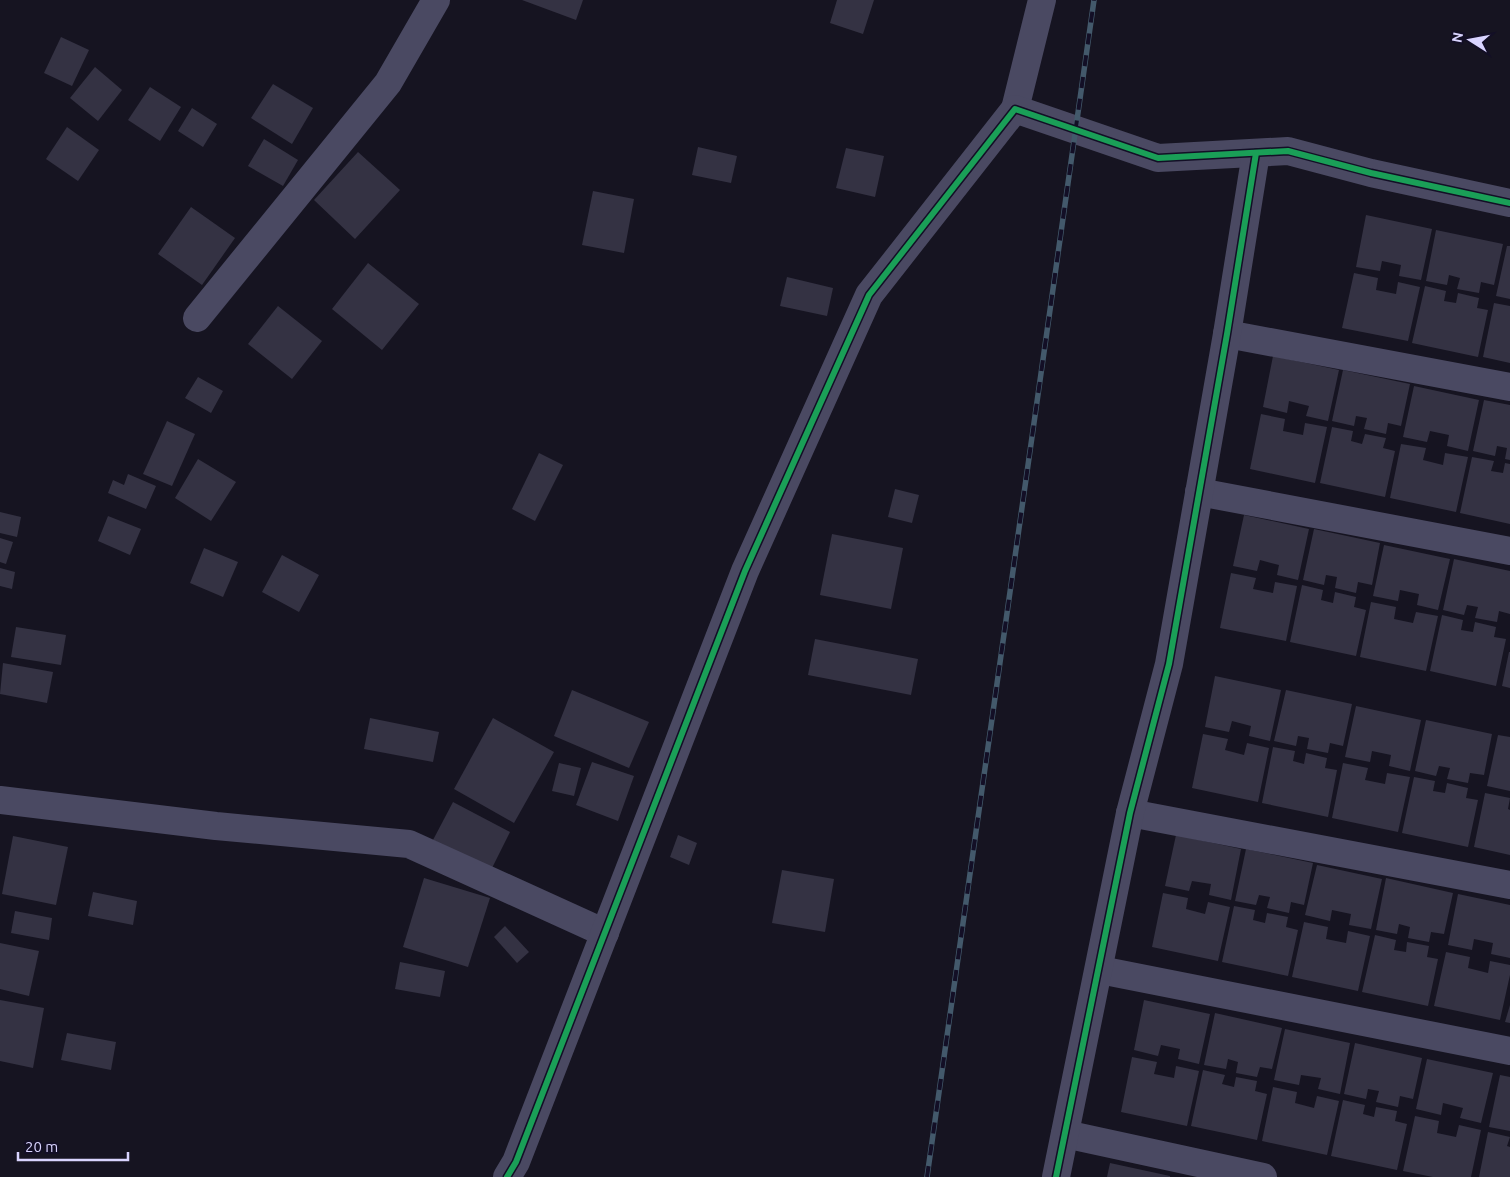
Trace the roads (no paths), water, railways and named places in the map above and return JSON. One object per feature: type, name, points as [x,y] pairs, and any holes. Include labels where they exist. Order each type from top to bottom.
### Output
[{"type":"street","points":[[197,318],[388,83],[436,0]]},
{"type":"street","points":[[508,1177],[516,1162],[745,571],[869,295],[1015,109],[1042,0]]},
{"type":"street","points":[[1015,109],[1158,158],[1288,151],[1371,173],[1510,203]]},
{"type":"street","points":[[1056,1177],[1100,970],[1130,813],[1169,664],[1227,334],[1256,153]]},
{"type":"street","points":[[1227,334],[1510,387]]},
{"type":"street","points":[[1199,492],[1510,551]]},
{"type":"street","points":[[0,800],[216,826],[409,844],[605,933]]},
{"type":"street","points":[[1130,813],[1510,885]]},
{"type":"street","points":[[1100,970],[1510,1051]]},
{"type":"street","points":[[1065,1134],[1263,1177]]},
{"type":"railway","points":[[927,1177],[1094,0]]}]
